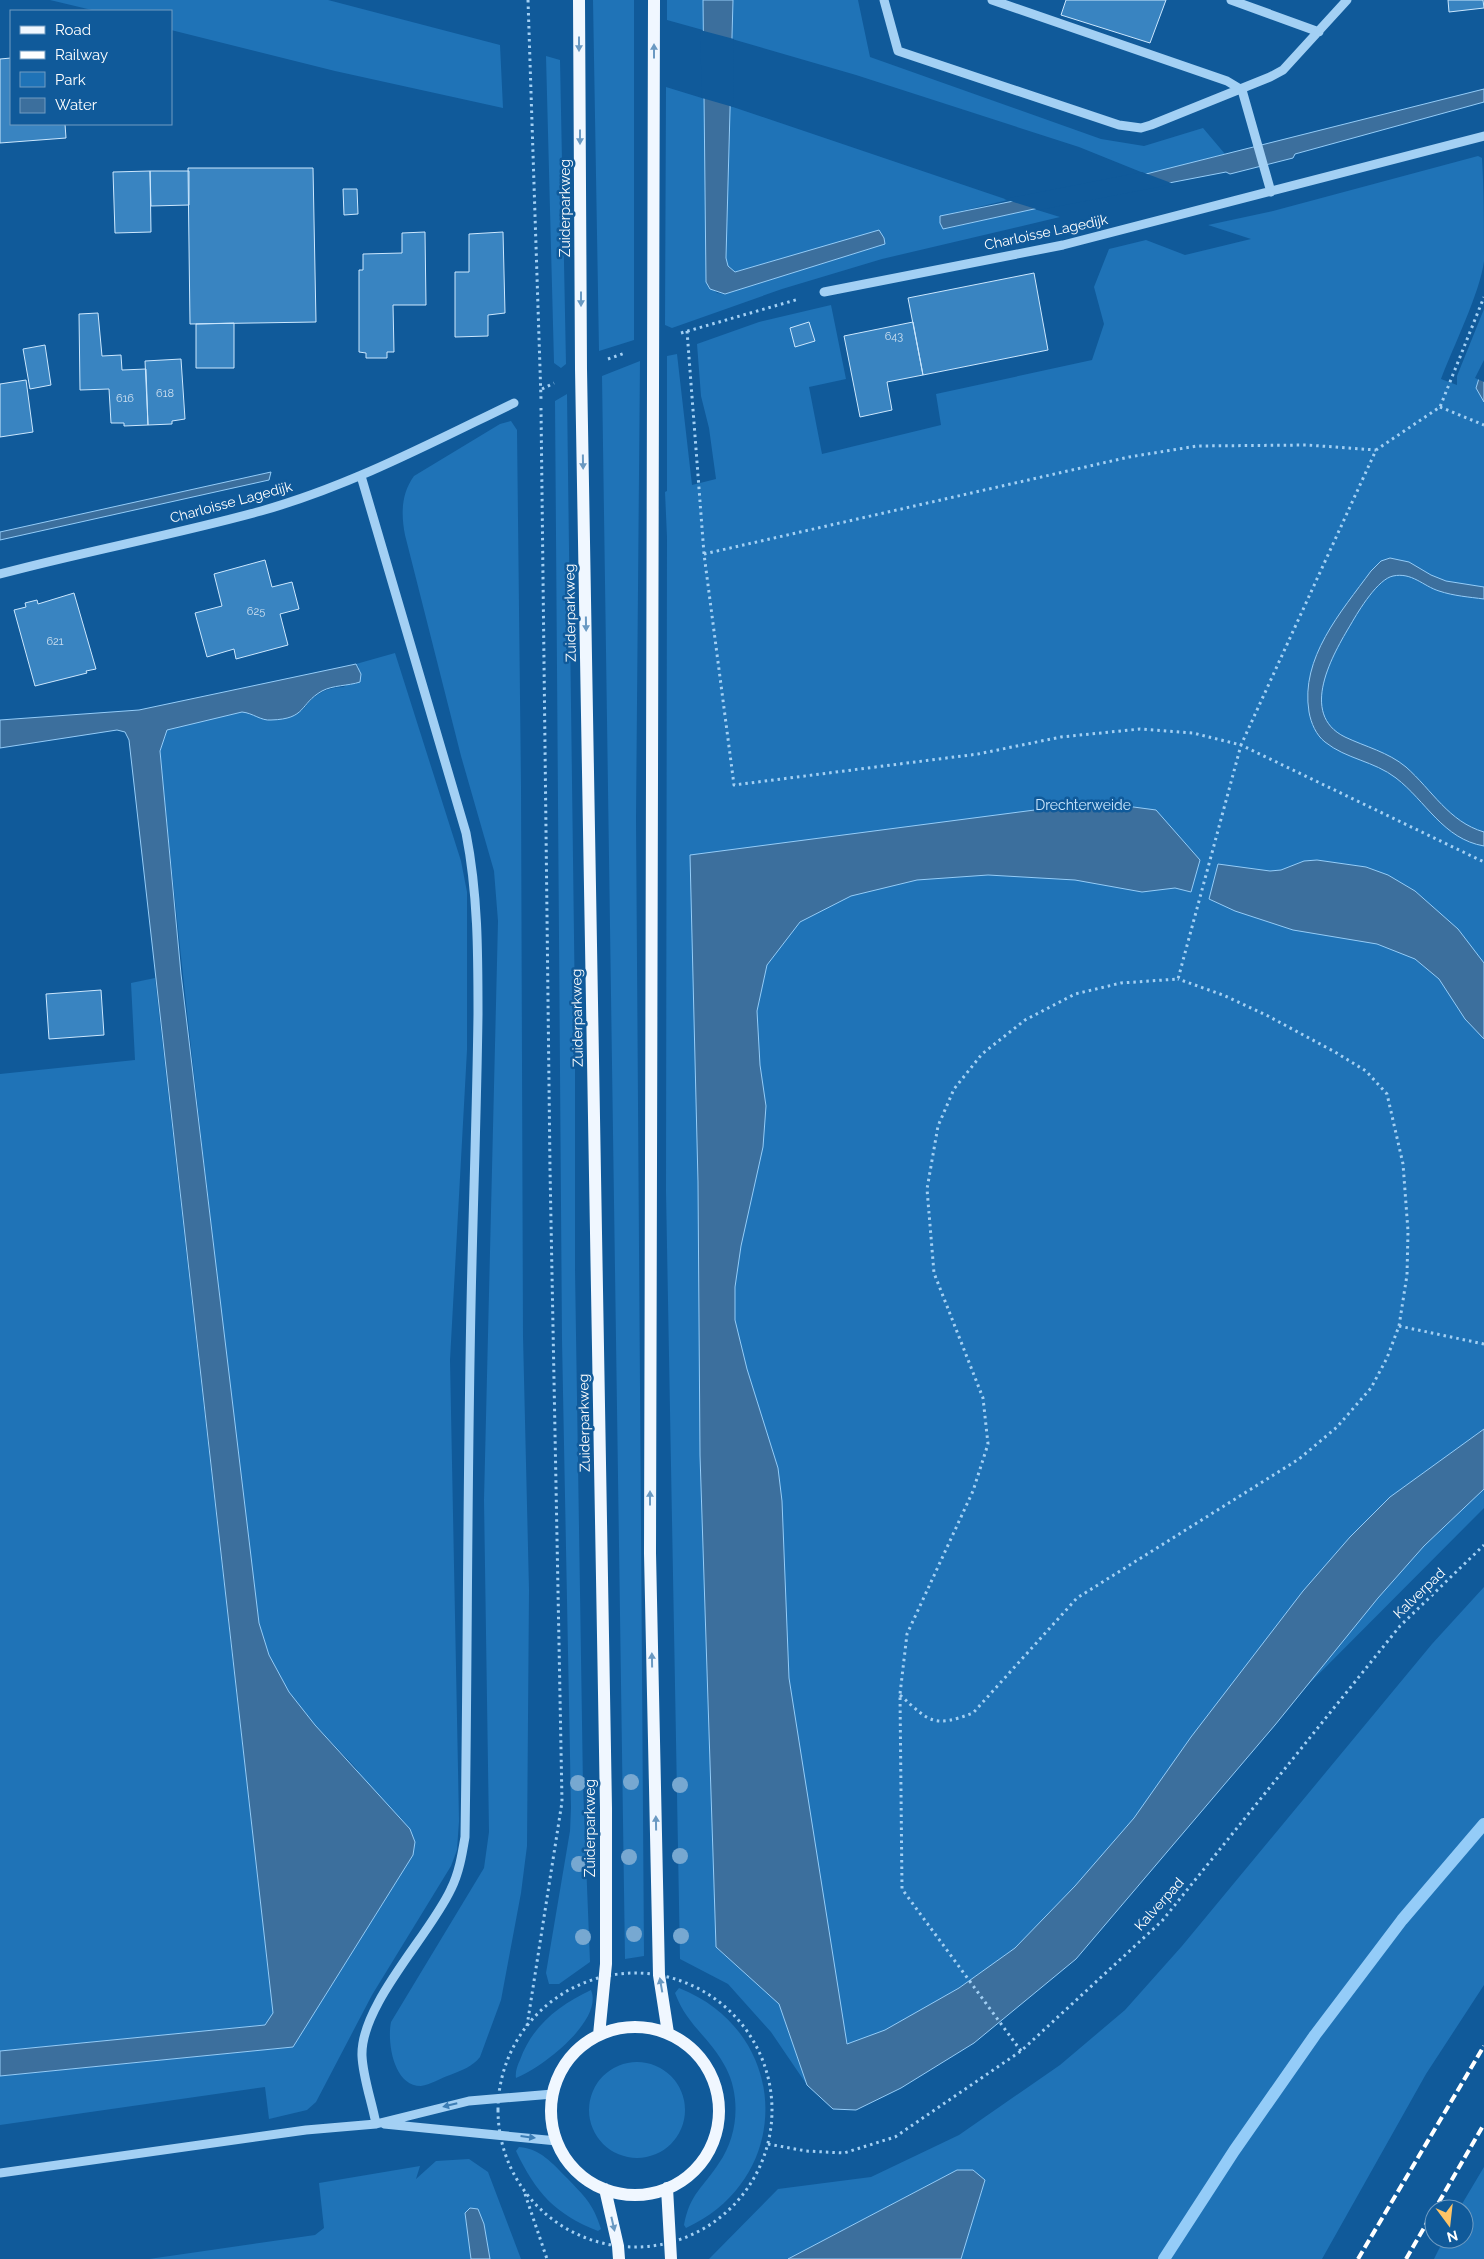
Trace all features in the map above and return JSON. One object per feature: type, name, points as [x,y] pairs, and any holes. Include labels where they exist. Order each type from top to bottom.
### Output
[{"type":"main road","name":"Zuiderparkweg","points":[[579,0],[581,370],[606,1808],[606,1964],[599,2035]]},
{"type":"main road","points":[[654,0],[650,1552],[659,1975],[668,2033]]},
{"type":"main road","points":[[634,2026],[668,2033],[695,2051],[706,2065],[716,2087],[720,2111],[718,2128],[705,2158],[682,2181],[655,2192],[630,2195],[593,2184],[571,2166],[556,2141],[551,2118],[556,2082],[577,2049],[599,2035],[634,2026]]},
{"type":"main road","points":[[667,2188],[671,2259]]},
{"type":"main road","points":[[605,2189],[618,2246],[618,2259]]},
{"type":"street","points":[[884,0],[898,51],[1130,128],[1146,127],[1242,90],[1282,70],[1347,0]]},
{"type":"street","points":[[992,0],[1227,81],[1242,90],[1271,192]]},
{"type":"street","points":[[1231,0],[1319,32]]},
{"type":"street","name":"Charloisse Lagedijk","points":[[824,292],[1063,245],[1484,136]]},
{"type":"street","name":"Charloisse Lagedijk","points":[[0,574],[75,554],[261,511],[361,476],[514,403]]},
{"type":"street","points":[[361,476],[466,833],[474,872],[478,954],[478,1050],[467,1456],[468,1641],[465,1838],[461,1863],[451,1889],[432,1922],[402,1965],[364,2033],[362,2056],[376,2124]]},
{"type":"street","points":[[0,2173],[306,2130],[376,2124],[469,2101],[553,2094]]},
{"type":"street","points":[[376,2124],[556,2141]]},
{"type":"path","name":"Zuiderparkweg","points":[[527,2026],[562,1802],[550,1169],[541,389],[528,0]]},
{"type":"path","points":[[1178,979],[1241,745],[1376,450],[1440,407],[1484,297]]},
{"type":"path","points":[[687,331],[704,554],[734,785],[978,754],[1061,736],[1140,729],[1193,733],[1241,745],[1484,862]]},
{"type":"path","points":[[1440,407],[1484,425]]},
{"type":"path","points":[[704,554],[1129,457],[1197,446],[1307,445],[1376,450]]},
{"type":"path","points":[[900,1694],[927,1719],[950,1722],[973,1713],[1076,1598],[1299,1459],[1337,1427],[1371,1388],[1387,1358],[1399,1326],[1408,1275],[1408,1231],[1403,1164],[1387,1094],[1366,1071],[1327,1047],[1223,995],[1178,979],[1121,983],[1075,994],[1025,1020],[982,1054],[954,1089],[938,1126],[927,1189],[934,1273],[983,1398],[988,1444],[973,1491],[907,1634],[900,1694],[902,1889],[1021,2051]]},
{"type":"path","points":[[1399,1326],[1484,1344]]},
{"type":"path","name":"Kalverpad","points":[[768,2144],[844,2153],[894,2136],[1021,2051],[1162,1921],[1400,1626],[1484,1545]]},
{"type":"path","points":[[524,2191],[547,2259]]},
{"type":"green space","points":[[50,0],[328,0],[500,45],[503,108],[335,71],[172,30],[172,10],[92,10]]},
{"type":"green space","points":[[593,0],[634,0],[634,340],[599,351]]},
{"type":"green space","points":[[667,0],[703,0],[703,30],[667,20]]},
{"type":"green space","points":[[733,0],[858,0],[870,57],[1101,139],[1144,146],[1203,128],[1225,154],[1146,174],[1079,147],[856,75],[732,39]]},
{"type":"green space","points":[[546,56],[560,60],[566,364],[561,368],[554,363]]},
{"type":"green space","points":[[666,87],[705,99],[706,282],[717,293],[725,294],[885,244],[879,231],[734,272],[728,266],[726,258],[730,106],[1008,200],[941,216],[944,229],[1034,209],[1060,217],[882,259],[782,289],[672,328],[665,325]]},
{"type":"green space","name":"Drechterweide","points":[[1478,156],[1482,158],[1484,261],[1472,304],[1441,379],[1457,385],[1457,376],[1484,309],[1484,362],[1476,388],[1484,397],[1484,1508],[1019,1975],[859,2082],[783,2015],[807,2085],[771,2032],[728,1984],[680,1959],[666,1191],[667,537],[665,492],[667,491],[667,356],[677,354],[692,485],[716,479],[709,428],[701,396],[697,344],[759,322],[831,305],[846,379],[809,387],[822,454],[941,425],[936,394],[1092,360],[1104,324],[1094,287],[1109,249],[1146,240],[1185,255],[1251,239],[1208,225],[1273,211]],"holes":[[[699,1222],[728,1958],[716,1947],[700,1455]]]},
{"type":"green space","points":[[640,361],[636,819],[644,1956],[625,1959],[602,376]]},
{"type":"green space","points":[[567,394],[575,1013],[575,1269],[583,1786],[590,1962],[559,1984],[549,1984],[546,1973],[570,1831],[571,1808],[562,1340],[555,401]]},
{"type":"green space","points":[[511,421],[517,430],[521,786],[523,1336],[529,1590],[527,1846],[521,1893],[501,2000],[480,2057],[467,2068],[421,2086],[412,2084],[404,2079],[398,2071],[391,2051],[391,2022],[484,1868],[489,1832],[484,1500],[498,921],[494,871],[461,756],[405,535],[403,504],[404,497],[414,476],[500,424]]},
{"type":"green space","points":[[395,653],[461,861],[467,892],[467,1050],[450,1360],[459,1821],[457,1850],[451,1866],[372,1995],[316,2102],[307,2110],[269,2119],[265,2087],[0,2125],[0,2076],[293,2047],[413,1855],[355,1767],[315,1725],[289,1692],[269,1655],[259,1623],[194,1078],[160,751],[166,730],[242,712],[303,710],[320,693],[344,687],[359,667],[356,664]]},
{"type":"green space","points":[[155,978],[273,2013],[265,2025],[0,2051],[0,1074],[135,1060],[131,983]]},
{"type":"green space","points":[[1484,1587],[1484,1985],[1426,2074],[1322,2259],[961,2259],[985,2181],[973,2170],[957,2170],[788,2259],[709,2259],[778,2189],[871,2177],[959,2135],[1060,2065],[1125,2010],[1182,1946],[1432,1644]]},
{"type":"green space","points":[[679,1988],[716,2009],[743,2037],[759,2070],[765,2106],[761,2142],[747,2176],[722,2205],[686,2228],[684,2225],[693,2198],[719,2163],[730,2141],[734,2129],[735,2104],[731,2079],[726,2068],[680,2004],[675,1993]]},
{"type":"green space","points":[[591,1990],[592,2002],[588,2016],[579,2029],[540,2065],[516,2078],[517,2067],[525,2048],[539,2027],[568,2002]]},
{"type":"green space","points":[[637,2062],[655,2065],[671,2076],[682,2092],[685,2110],[682,2128],[671,2144],[655,2155],[637,2158],[619,2155],[603,2144],[592,2128],[589,2110],[592,2092],[603,2076],[619,2065]]},
{"type":"green space","points":[[519,2147],[527,2148],[540,2154],[556,2167],[587,2200],[595,2213],[601,2229],[598,2231],[570,2217],[548,2200],[531,2179],[516,2151]]},
{"type":"green space","points":[[469,2159],[488,2172],[521,2259],[490,2259],[484,2224],[478,2209],[465,2213],[471,2259],[149,2259],[315,2235],[324,2228],[319,2183],[420,2166],[416,2179],[436,2161]]},
{"type":"green space","points":[[1484,2167],[1484,2259],[1434,2259],[1439,2249],[1474,2249],[1474,2199],[1465,2199]]},
{"type":"water","points":[[703,0],[733,0],[726,258],[728,266],[735,272],[879,230],[885,244],[725,294],[710,289],[706,282]]},
{"type":"water","points":[[1484,89],[1484,102],[1295,154],[1293,158],[1230,174],[1226,172],[1034,209],[943,229],[940,223],[940,216],[1146,174]]},
{"type":"water","points":[[1484,362],[1484,402],[1476,388]]},
{"type":"water","points":[[271,472],[269,480],[0,540],[0,532]]},
{"type":"water","points":[[1390,558],[1409,562],[1431,575],[1446,581],[1484,587],[1484,599],[1445,593],[1406,576],[1400,575],[1387,578],[1364,603],[1336,651],[1324,683],[1321,699],[1324,714],[1331,727],[1345,737],[1384,754],[1406,767],[1451,813],[1461,821],[1484,832],[1484,846],[1457,836],[1436,818],[1407,787],[1387,772],[1333,748],[1322,739],[1311,720],[1308,692],[1311,673],[1325,637],[1371,571],[1381,561]]},
{"type":"water","points":[[356,664],[361,674],[360,682],[322,691],[297,714],[291,717],[267,720],[242,712],[167,730],[160,751],[181,974],[259,1623],[269,1655],[289,1692],[315,1725],[410,1829],[415,1842],[413,1855],[293,2047],[0,2076],[0,2051],[265,2025],[273,2013],[129,740],[125,732],[117,730],[0,748],[0,720],[139,710]]},
{"type":"water","points":[[1096,802],[1156,810],[1200,860],[1191,892],[1175,888],[1142,892],[1075,880],[988,875],[917,880],[851,896],[800,922],[767,965],[757,1011],[760,1065],[766,1106],[763,1147],[741,1246],[735,1287],[735,1320],[747,1369],[778,1468],[782,1501],[789,1678],[847,2044],[885,2030],[959,1988],[1015,1948],[1075,1886],[1134,1818],[1191,1737],[1303,1591],[1350,1537],[1390,1497],[1484,1429],[1484,1489],[1424,1546],[1378,1598],[1275,1725],[1076,1959],[974,2043],[901,2088],[856,2110],[833,2109],[807,2085],[779,2004],[716,1947],[700,1455],[698,1182],[690,855]]},
{"type":"water","points":[[1317,860],[1366,867],[1388,875],[1415,891],[1458,929],[1484,963],[1484,1039],[1465,1019],[1439,979],[1415,959],[1377,944],[1293,930],[1235,911],[1209,899],[1218,864],[1270,871],[1281,870],[1304,861]]},
{"type":"water","points":[[957,2170],[973,2170],[985,2180],[961,2259],[788,2259]]},
{"type":"water","points":[[470,2208],[478,2209],[484,2224],[490,2259],[471,2259],[465,2213]]},
{"type":"pier","points":[[700,30],[734,39],[733,107],[702,98]]},
{"type":"pier","points":[[1142,172],[1174,184],[1039,210],[1004,199]]},
{"type":"pier","points":[[1484,360],[1484,382],[1475,378]]},
{"type":"building","points":[[1066,0],[1166,0],[1150,43],[1061,15]]},
{"type":"building","points":[[1448,0],[1483,0],[1484,8],[1449,12]]},
{"type":"building","points":[[10,58],[10,125],[65,125],[66,138],[0,143],[0,59]]},
{"type":"building","points":[[188,168],[313,168],[316,322],[190,324]]},
{"type":"building","points":[[150,171],[151,232],[115,233],[113,172]]},
{"type":"building","points":[[150,171],[189,171],[189,205],[151,206]]},
{"type":"building","points":[[343,189],[357,189],[358,214],[344,215]]},
{"type":"building","points":[[425,232],[426,305],[393,305],[394,352],[387,352],[387,358],[366,358],[366,353],[359,352],[359,270],[363,270],[363,254],[402,253],[402,233]]},
{"type":"building","points":[[503,232],[505,313],[488,315],[488,336],[455,337],[455,272],[469,272],[469,234]]},
{"type":"building","points":[[1034,273],[1048,350],[923,375],[908,298]]},
{"type":"building","points":[[98,313],[102,356],[121,355],[122,370],[146,369],[148,425],[124,426],[124,423],[111,423],[109,389],[80,390],[79,314]]},
{"type":"building","points":[[809,322],[815,341],[795,347],[790,328]]},
{"type":"building","points":[[913,322],[923,375],[887,382],[892,410],[860,417],[844,336]]},
{"type":"building","points":[[234,323],[234,368],[196,368],[196,324]]},
{"type":"building","points":[[45,345],[51,385],[30,389],[23,349]]},
{"type":"building","points":[[181,359],[185,419],[172,421],[172,424],[148,425],[145,361]]},
{"type":"building","points":[[26,380],[33,432],[0,437],[0,384]]},
{"type":"building","points":[[265,560],[272,587],[292,582],[299,609],[280,614],[288,645],[236,659],[234,649],[207,657],[195,613],[222,606],[214,574]]},
{"type":"building","points":[[74,593],[96,669],[35,686],[14,610],[26,607],[25,603],[37,600],[38,604]]},
{"type":"building","points":[[101,990],[104,1035],[49,1039],[46,994]]},
{"type":"waterway","points":[[1164,2259],[1234,2151],[1315,2035],[1402,1920],[1484,1824]]},
{"type":"railway","points":[[1358,2259],[1484,2046]]},
{"type":"railway","points":[[1406,2259],[1484,2124]]}]
